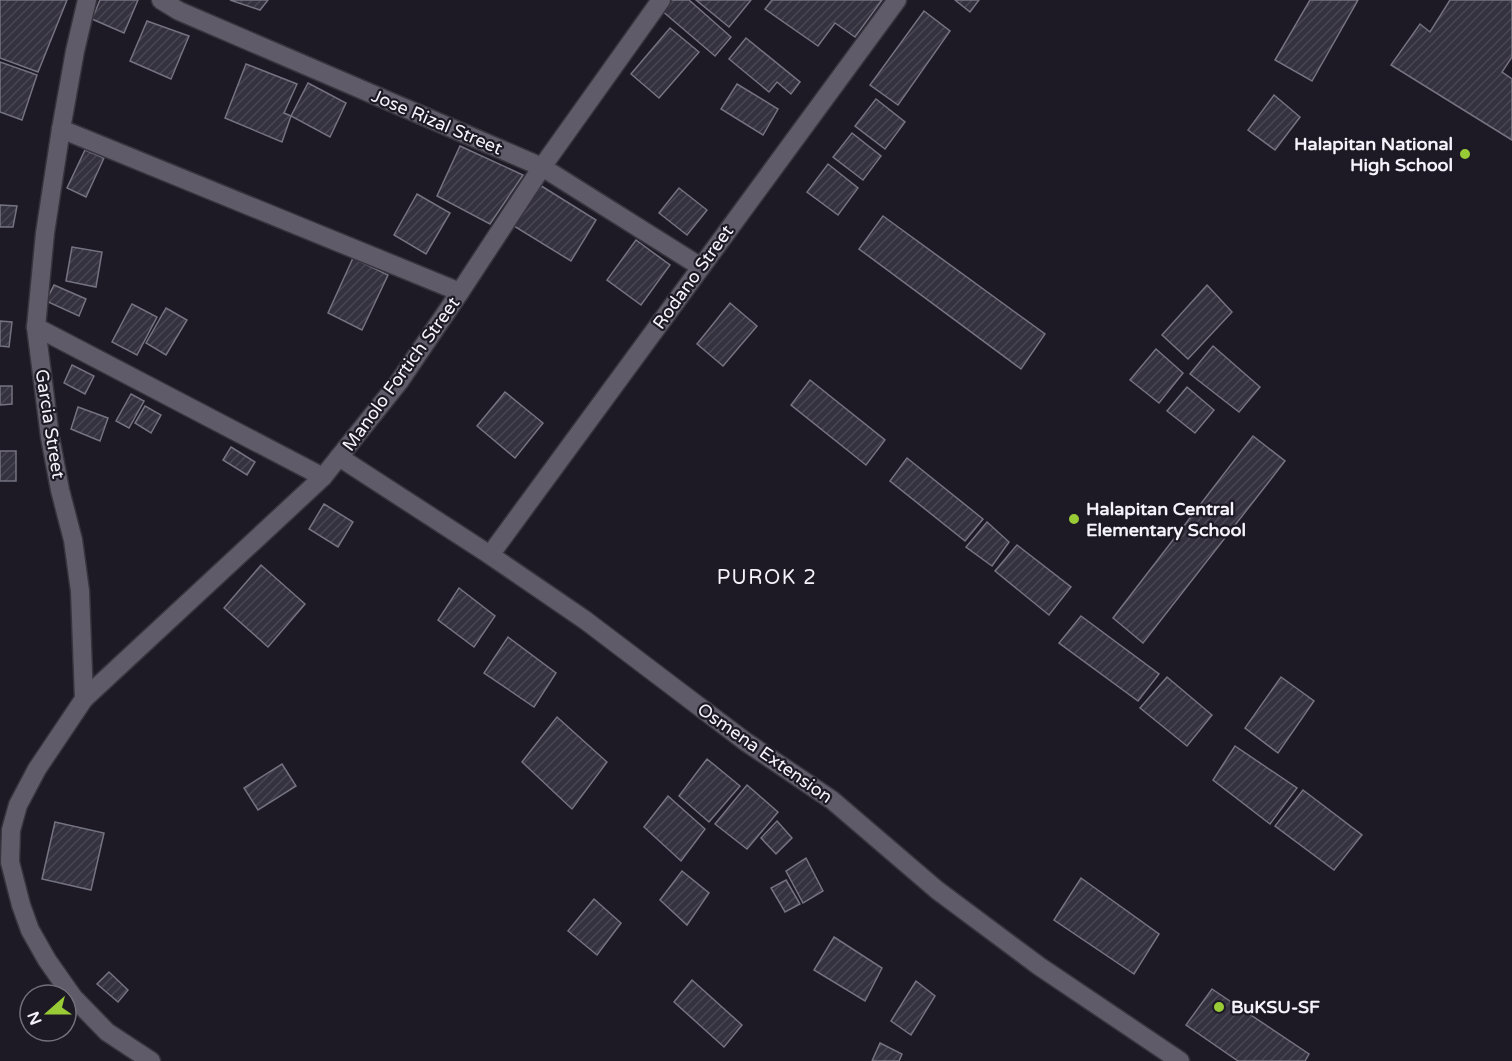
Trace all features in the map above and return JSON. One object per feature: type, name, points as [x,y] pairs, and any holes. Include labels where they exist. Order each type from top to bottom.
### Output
[{"type":"street","name":"Garcia Street","points":[[84,699],[80,591],[72,540],[50,437],[36,327],[45,233],[61,129],[87,0]]},
{"type":"street","name":"Jose Rizal Street","points":[[162,0],[179,11],[542,167],[701,267]]},
{"type":"street","name":"Manolo Fortich Street","points":[[84,699],[323,477],[399,382],[542,167],[661,0]]},
{"type":"street","name":"Rodano Street","points":[[490,555],[897,0]]},
{"type":"street","points":[[61,129],[460,292]]},
{"type":"street","points":[[36,327],[323,477]]},
{"type":"street","name":"Osmena Extension","points":[[339,457],[585,620],[746,742],[832,800],[937,890],[1040,966],[1180,1061]]},
{"type":"street","points":[[84,699],[37,769],[18,805],[11,830],[10,862],[30,930],[47,960],[73,997],[107,1032],[151,1061]]},
{"type":"building","points":[[0,0],[67,0],[38,72],[0,58]]},
{"type":"building","points":[[100,0],[138,0],[124,33],[92,19]]},
{"type":"building","points":[[230,0],[268,0],[260,10]]},
{"type":"building","points":[[670,0],[689,0],[731,37],[715,56],[661,10]]},
{"type":"building","points":[[696,0],[751,0],[729,27]]},
{"type":"building","points":[[772,0],[882,0],[855,37],[835,23],[818,46],[765,9]]},
{"type":"building","points":[[955,0],[979,0],[970,12]]},
{"type":"building","points":[[1310,0],[1358,0],[1312,81],[1275,60]]},
{"type":"building","points":[[1450,0],[1512,0],[1512,57],[1502,72],[1512,79],[1512,140],[1391,65],[1420,24],[1430,32]]},
{"type":"building","points":[[924,11],[950,31],[898,105],[870,85]]},
{"type":"building","points":[[147,21],[189,36],[171,79],[130,61]]},
{"type":"building","points":[[670,28],[699,52],[659,98],[631,74]]},
{"type":"building","points":[[746,38],[800,82],[791,94],[777,82],[769,92],[729,59]]},
{"type":"building","points":[[0,62],[37,75],[22,120],[0,112]]},
{"type":"building","points":[[246,64],[297,84],[284,113],[291,116],[282,142],[225,118]]},
{"type":"building","points":[[308,83],[346,103],[330,137],[291,116]]},
{"type":"building","points":[[737,84],[778,109],[763,135],[721,109]]},
{"type":"building","points":[[1274,95],[1300,117],[1275,150],[1248,130]]},
{"type":"building","points":[[876,99],[905,122],[885,149],[855,126]]},
{"type":"building","points":[[852,133],[881,156],[863,180],[833,157]]},
{"type":"building","points":[[460,146],[523,175],[490,224],[437,196]]},
{"type":"building","points":[[85,150],[104,158],[86,197],[67,188]]},
{"type":"building","points":[[828,164],[858,188],[838,215],[807,192]]},
{"type":"building","points":[[535,182],[596,220],[571,261],[509,223]]},
{"type":"building","points":[[679,188],[707,210],[687,235],[659,213]]},
{"type":"building","points":[[417,194],[450,213],[426,254],[394,235]]},
{"type":"building","points":[[0,205],[17,206],[13,227],[0,227]]},
{"type":"building","points":[[883,216],[1045,334],[1021,369],[859,249]]},
{"type":"building","points":[[636,240],[670,265],[641,305],[607,280]]},
{"type":"building","points":[[72,247],[102,252],[96,287],[66,281]]},
{"type":"building","points":[[353,258],[388,275],[362,330],[328,313]]},
{"type":"building","points":[[54,285],[86,299],[79,316],[46,301]]},
{"type":"building","points":[[1207,285],[1232,312],[1188,359],[1162,335]]},
{"type":"building","points":[[730,303],[757,326],[723,366],[697,344]]},
{"type":"building","points":[[132,304],[157,317],[137,355],[112,342]]},
{"type":"building","points":[[166,308],[187,320],[166,355],[146,343]]},
{"type":"building","points":[[0,321],[12,322],[9,347],[0,346]]},
{"type":"building","points":[[1213,346],[1260,387],[1239,412],[1190,374]]},
{"type":"building","points":[[1156,349],[1183,373],[1159,403],[1130,380]]},
{"type":"building","points":[[72,365],[94,376],[85,394],[64,383]]},
{"type":"building","points":[[810,380],[885,440],[866,465],[791,405]]},
{"type":"building","points":[[0,386],[12,386],[12,404],[0,405]]},
{"type":"building","points":[[1187,387],[1214,410],[1195,433],[1167,411]]},
{"type":"building","points":[[505,392],[543,423],[515,458],[477,426]]},
{"type":"building","points":[[131,394],[144,401],[129,428],[116,421]]},
{"type":"building","points":[[145,406],[161,415],[151,433],[135,423]]},
{"type":"building","points":[[78,407],[108,418],[100,441],[71,429]]},
{"type":"building","points":[[1253,436],[1285,461],[1143,643],[1113,618]]},
{"type":"building","points":[[231,447],[255,462],[247,475],[223,460]]},
{"type":"building","points":[[0,451],[16,451],[16,481],[0,481]]},
{"type":"building","points":[[907,458],[983,519],[965,541],[890,481]]},
{"type":"building","points":[[324,504],[353,522],[338,547],[309,529]]},
{"type":"building","points":[[987,522],[1009,542],[992,566],[966,547]]},
{"type":"building","points":[[1017,545],[1071,587],[1049,615],[995,571]]},
{"type":"building","points":[[261,565],[305,604],[268,647],[224,608]]},
{"type":"building","points":[[459,588],[495,616],[474,647],[438,620]]},
{"type":"building","points":[[1081,616],[1159,674],[1138,701],[1059,643]]},
{"type":"building","points":[[508,637],[556,673],[534,707],[484,673]]},
{"type":"building","points":[[1167,677],[1212,715],[1187,746],[1140,708]]},
{"type":"building","points":[[1281,677],[1314,701],[1278,753],[1245,728]]},
{"type":"building","points":[[557,717],[607,762],[572,809],[522,762]]},
{"type":"building","points":[[1235,746],[1297,788],[1270,824],[1213,780]]},
{"type":"building","points":[[707,759],[740,786],[709,822],[679,796]]},
{"type":"building","points":[[282,764],[296,786],[258,810],[244,788]]},
{"type":"building","points":[[747,785],[778,812],[747,849],[715,824]]},
{"type":"building","points":[[1303,790],[1362,835],[1334,870],[1275,826]]},
{"type":"building","points":[[668,796],[705,829],[681,861],[644,827]]},
{"type":"building","points":[[777,821],[792,838],[776,854],[761,838]]},
{"type":"building","points":[[55,822],[104,833],[91,890],[42,879]]},
{"type":"building","points":[[806,858],[823,891],[803,903],[786,871]]},
{"type":"building","points":[[682,871],[709,893],[687,925],[660,900]]},
{"type":"building","points":[[1081,878],[1159,934],[1134,974],[1054,920]]},
{"type":"building","points":[[786,880],[800,904],[785,912],[771,888]]},
{"type":"building","points":[[594,899],[621,923],[597,955],[568,931]]},
{"type":"building","points":[[834,937],[882,968],[865,1001],[814,970]]},
{"type":"building","points":[[109,972],[128,990],[118,1002],[97,984]]},
{"type":"building","points":[[692,980],[742,1025],[724,1047],[674,1002]]},
{"type":"building","points":[[916,981],[935,996],[911,1035],[891,1021]]},
{"type":"building","name":"BuKSU-SF","points":[[1212,989],[1309,1054],[1305,1061],[1238,1061],[1186,1025]]},
{"type":"building","points":[[880,1043],[902,1054],[899,1061],[872,1061]]},
{"type":"place","name":"Halapitan National High School","points":[[1465,154]]},
{"type":"place","name":"Halapitan Central Elementary School","points":[[1074,519]]},
{"type":"place","name":"BuKSU-SF","points":[[1219,1007]]},
{"type":"district","name":"PUROK 2","points":[[767,578]]}]
